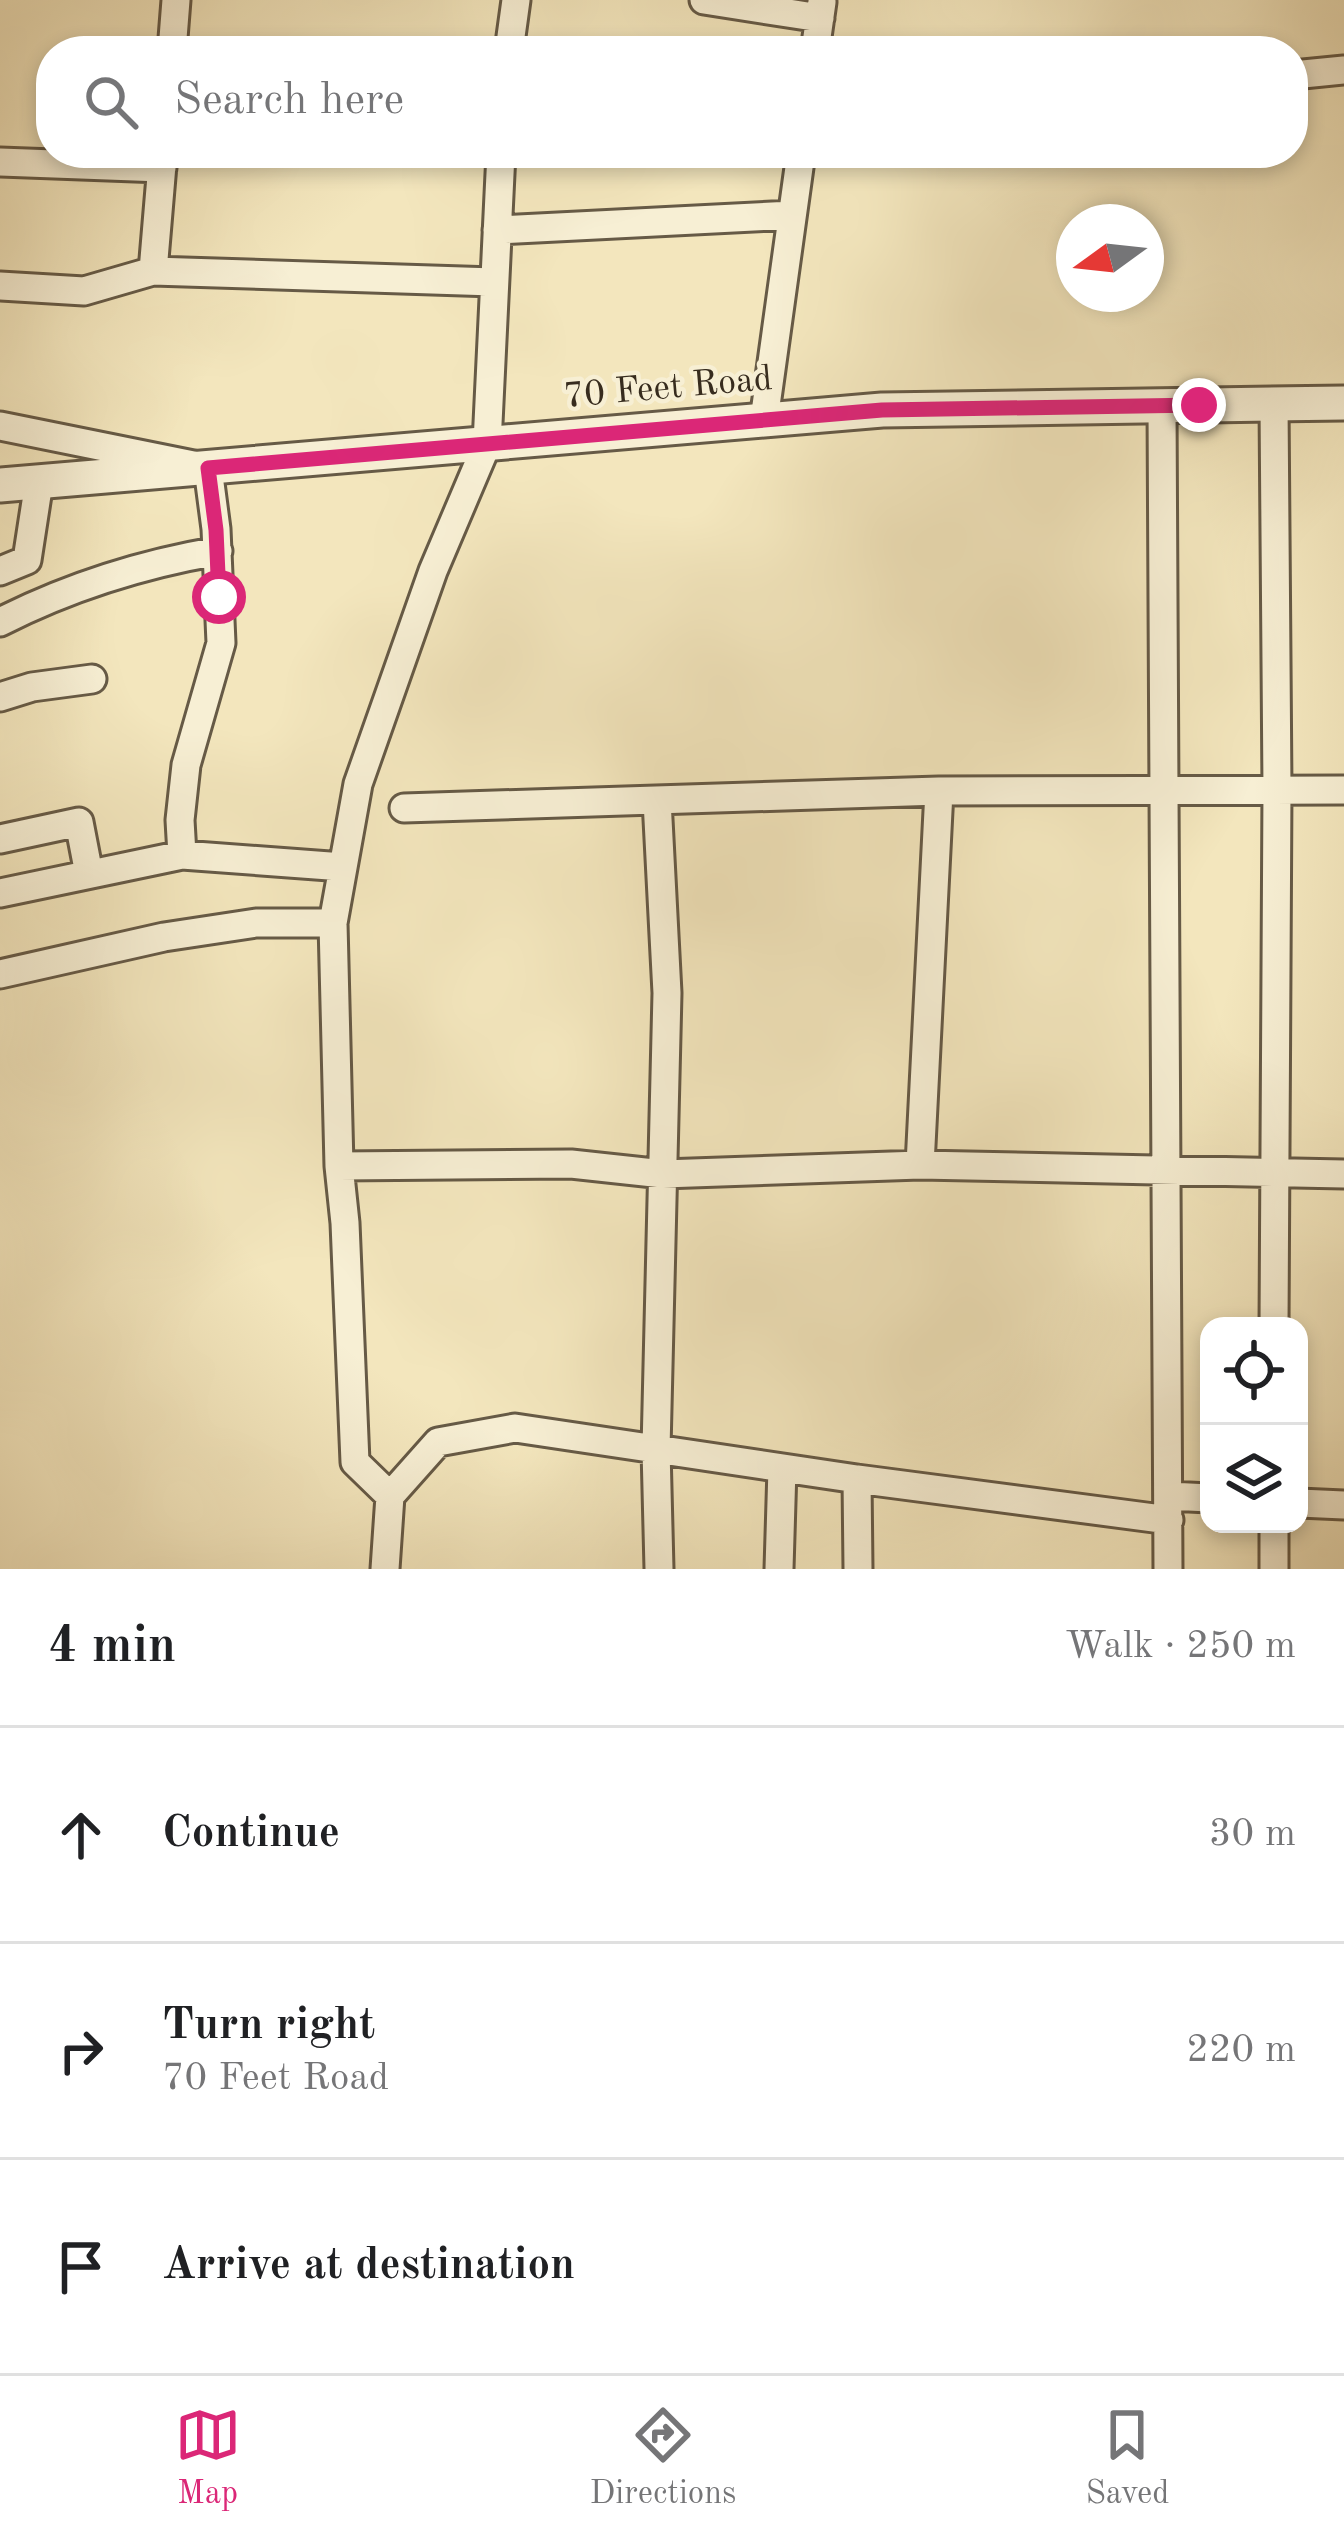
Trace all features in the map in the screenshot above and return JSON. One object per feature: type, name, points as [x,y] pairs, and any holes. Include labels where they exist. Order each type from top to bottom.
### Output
[{"type":"street","points":[[173,36],[176,0]]},
{"type":"street","points":[[510,36],[516,0]]},
{"type":"street","points":[[704,0],[821,9]]},
{"type":"street","points":[[1308,74],[1344,70]]},
{"type":"street","points":[[0,161],[36,161]]},
{"type":"street","points":[[154,272],[161,168]]},
{"type":"street","points":[[390,1496],[355,1462],[339,1166],[333,923],[358,784],[433,571],[487,444],[500,168]]},
{"type":"street","points":[[764,420],[799,168]]},
{"type":"street","points":[[497,230],[792,215]]},
{"type":"street","points":[[0,286],[84,291],[154,272],[494,282]]},
{"type":"street","name":"70 Feet Road","points":[[0,485],[882,410],[1344,403]]},
{"type":"street","points":[[1274,404],[1274,1317]]},
{"type":"street","points":[[1162,406],[1168,1569]]},
{"type":"street","points":[[0,426],[208,468],[218,551],[221,643],[186,765],[182,854]]},
{"type":"street","points":[[0,571],[27,560],[39,482]]},
{"type":"street","points":[[0,622],[99,580],[218,551]]},
{"type":"street","points":[[0,697],[32,687],[92,679]]},
{"type":"street","points":[[404,808],[939,791],[1344,790]]},
{"type":"street","points":[[920,1165],[939,791]]},
{"type":"street","points":[[657,800],[668,993],[656,1449],[658,1569]]},
{"type":"street","points":[[0,839],[79,822],[89,874]]},
{"type":"street","points":[[0,893],[182,854],[343,867]]},
{"type":"street","points":[[0,974],[164,937],[256,923],[333,923]]},
{"type":"street","points":[[339,1166],[571,1165],[663,1174],[920,1165],[1344,1174]]},
{"type":"street","points":[[385,1569],[390,1496],[438,1442],[515,1428],[857,1479],[1169,1508],[1200,1500]]},
{"type":"street","points":[[779,1569],[782,1468]]},
{"type":"street","points":[[857,1479],[858,1569]]},
{"type":"street","points":[[1308,1503],[1344,1505]]},
{"type":"street","points":[[1274,1533],[1274,1569]]},
{"type":"route","points":[[219,597],[208,468],[882,410],[1199,405]]}]
